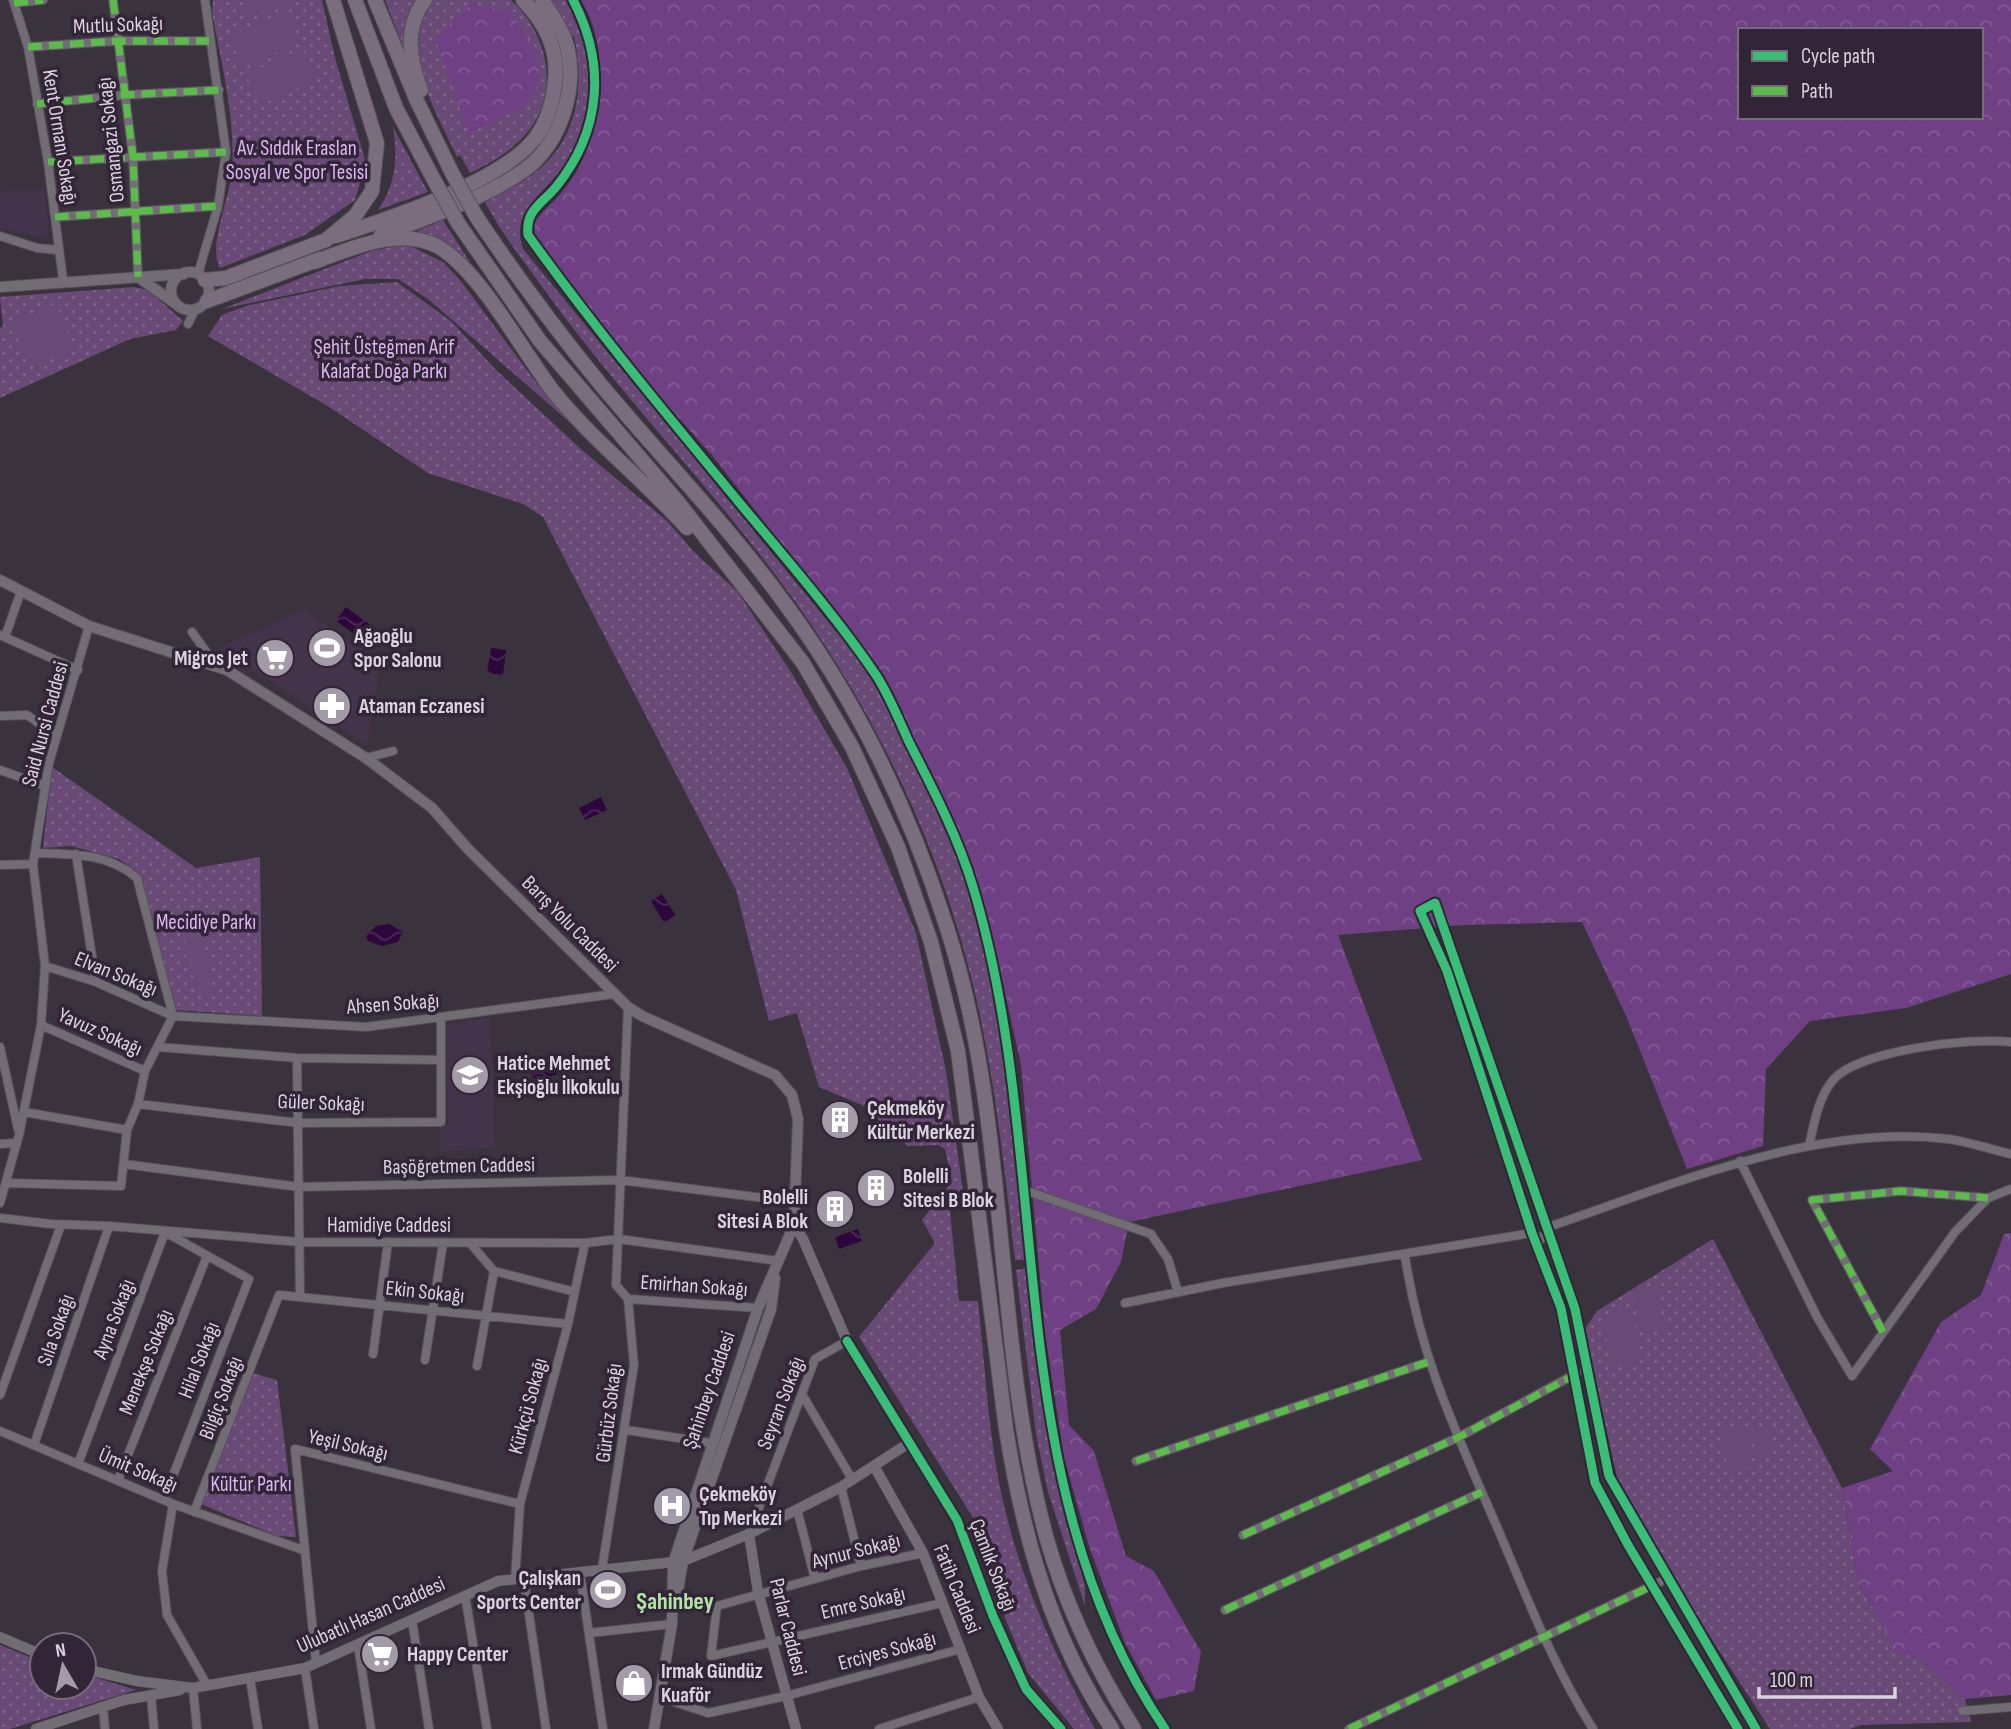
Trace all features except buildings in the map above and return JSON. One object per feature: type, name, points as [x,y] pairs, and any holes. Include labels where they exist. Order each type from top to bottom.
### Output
[{"type":"highway","points":[[326,240],[355,216],[372,191],[377,162],[377,143],[334,0]]},
{"type":"highway","points":[[355,0],[396,108],[458,223],[540,341],[734,574],[803,663],[852,747],[898,847],[931,942],[948,1002],[962,1076],[1015,1489],[1033,1564],[1066,1651],[1112,1729]]},
{"type":"highway","points":[[375,0],[416,101],[476,216],[520,282],[597,380],[782,599],[843,692],[877,751],[901,804],[946,923],[968,1007],[987,1119],[1022,1410],[1046,1535],[1086,1643],[1134,1729]]},
{"type":"highway","points":[[425,0],[415,17],[410,47],[416,78],[440,148]]},
{"type":"highway","points":[[202,277],[226,278],[374,224],[477,180],[522,152],[548,117],[554,95],[555,57],[550,38],[538,16],[523,0]]},
{"type":"highway","points":[[201,305],[490,190],[525,170],[554,135],[568,97],[570,69],[565,38],[542,0]]},
{"type":"highway","points":[[314,262],[394,238],[436,246],[449,255],[493,306],[553,391],[609,453],[734,574]]},
{"type":"main road","points":[[178,305],[172,296],[173,285],[184,274]]},
{"type":"main road","points":[[0,287],[63,281],[184,274],[202,277],[209,290],[201,305],[178,305],[138,277]]},
{"type":"main road","name":"Barış Yolu Caddesi","points":[[0,580],[89,626],[217,667],[275,698],[366,758],[432,808],[468,849],[628,1007],[642,1016],[775,1074]]},
{"type":"main road","name":"Şahinbey Caddesi","points":[[654,1729],[672,1623],[678,1562],[711,1443],[758,1308],[794,1225],[797,1108],[792,1095],[775,1074]]},
{"type":"main road","points":[[678,1562],[771,1309],[778,1261]]},
{"type":"street","points":[[14,1],[43,0]]},
{"type":"street","name":"Osmangazi Sokağı","points":[[113,0],[133,156],[138,277]]},
{"type":"street","points":[[202,277],[218,206],[226,152],[205,0]]},
{"type":"street","points":[[573,0],[584,20],[593,55],[597,87],[592,118],[569,168],[528,217],[528,235],[598,332],[822,604],[878,677],[950,828],[974,889],[1005,1018],[1052,1425],[1077,1532],[1114,1636],[1142,1694],[1166,1729]]},
{"type":"street","name":"Kent Ormanı Sokağı","points":[[14,1],[28,47],[48,162],[63,281]]},
{"type":"street","name":"Mutlu Sokağı","points":[[28,47],[117,40],[209,41]]},
{"type":"street","points":[[37,104],[124,94],[219,90]]},
{"type":"street","points":[[48,162],[226,152]]},
{"type":"street","points":[[55,217],[218,206]]},
{"type":"street","points":[[0,236],[37,248],[58,250]]},
{"type":"street","points":[[188,324],[201,305]]},
{"type":"street","points":[[21,591],[2,636],[78,670]]},
{"type":"street","name":"Said Nursi Caddesi","points":[[0,1203],[18,1139],[41,1025],[45,966],[33,864],[45,786],[89,626]]},
{"type":"street","name":"Barış Yolu Caddesi","points":[[192,632],[217,667]]},
{"type":"street","points":[[0,716],[27,715],[57,736]]},
{"type":"street","points":[[366,758],[393,751]]},
{"type":"street","points":[[0,770],[45,786]]},
{"type":"street","points":[[4,1187],[121,1186],[127,1130],[138,1104],[145,1072],[173,1016],[137,878],[121,864],[76,854],[35,853]]},
{"type":"street","points":[[76,854],[96,982]]},
{"type":"street","points":[[0,865],[33,864]]},
{"type":"street","points":[[1738,1729],[1652,1586],[1595,1483],[1561,1308],[1532,1233],[1447,971],[1420,911],[1435,903],[1575,1309],[1609,1476],[1755,1729]]},
{"type":"street","name":"Elvan Sokağı","points":[[45,966],[96,982],[173,1016]]},
{"type":"street","name":"Ahsen Sokağı","points":[[173,1016],[366,1027],[614,995]]},
{"type":"street","name":"Gürbüz Sokağı","points":[[602,1569],[626,1430],[634,1365],[628,1299],[617,1284],[628,1007]]},
{"type":"street","points":[[158,1047],[297,1058],[441,1059],[441,1019]]},
{"type":"street","name":"Yavuz Sokağı","points":[[41,1025],[145,1072]]},
{"type":"street","points":[[1809,1146],[1819,1107],[1834,1079],[1877,1056],[1966,1042],[2011,1041]]},
{"type":"street","points":[[0,1047],[18,1139],[0,1144]]},
{"type":"street","points":[[297,1058],[300,1297]]},
{"type":"street","name":"Güler Sokağı","points":[[138,1104],[299,1123],[441,1122],[441,1059]]},
{"type":"street","points":[[24,1112],[127,1130]]},
{"type":"street","points":[[1548,1227],[1740,1161],[1809,1146],[1893,1137],[1949,1139],[2011,1154]]},
{"type":"street","points":[[1740,1161],[1817,1317],[1853,1376],[1955,1232],[1988,1198],[2011,1189]]},
{"type":"street","name":"Başöğretmen Caddesi","points":[[124,1164],[299,1187],[620,1180],[796,1202]]},
{"type":"street","points":[[1024,1190],[1152,1234],[1168,1259],[1178,1292]]},
{"type":"street","points":[[1883,1332],[1812,1200],[1901,1191],[1988,1198]]},
{"type":"street","name":"Hamidiye Caddesi","points":[[0,1218],[300,1242],[585,1243],[619,1239],[778,1261]]},
{"type":"street","points":[[0,1395],[61,1224]]},
{"type":"street","name":"Çamlık Sokağı","points":[[794,1225],[803,1239],[848,1341],[957,1520],[993,1616],[1026,1689],[1061,1729]]},
{"type":"street","name":"Sıla Sokağı","points":[[34,1446],[109,1226]]},
{"type":"street","points":[[1125,1303],[1532,1233],[1542,1240],[1548,1235],[1548,1227]]},
{"type":"street","points":[[165,1232],[207,1256]]},
{"type":"street","name":"Ayna Sokağı","points":[[78,1464],[165,1232]]},
{"type":"street","points":[[373,1354],[388,1242]]},
{"type":"street","points":[[470,1242],[494,1271],[575,1292]]},
{"type":"street","name":"Kürkçü Sokağı","points":[[546,1729],[520,1580],[520,1504],[568,1324],[585,1243]]},
{"type":"street","points":[[425,1360],[443,1244]]},
{"type":"street","name":"Menekşe Sokağı","points":[[118,1480],[207,1256]]},
{"type":"street","name":"Hilal Sokağı","points":[[164,1499],[250,1279],[207,1256]]},
{"type":"street","points":[[1405,1256],[1413,1310],[1428,1362],[1562,1679],[1593,1729]]},
{"type":"street","points":[[477,1366],[494,1271]]},
{"type":"street","name":"Ekin Sokağı","points":[[279,1295],[568,1324]]},
{"type":"street","name":"Bilgiç Sokağı","points":[[194,1512],[279,1295]]},
{"type":"street","name":"Emirhan Sokağı","points":[[628,1299],[758,1308]]},
{"type":"street","name":"Seyran Sokağı","points":[[749,1534],[815,1359],[822,1352],[848,1341]]},
{"type":"street","points":[[1136,1461],[1428,1362]]},
{"type":"street","points":[[1243,1535],[1459,1437],[1587,1368]]},
{"type":"street","points":[[803,1396],[852,1479]]},
{"type":"street","points":[[626,1430],[711,1443]]},
{"type":"street","name":"Ümit Sokağı","points":[[0,1431],[173,1504],[303,1550]]},
{"type":"street","name":"Ulubatlı Hasan Caddesi","points":[[98,1673],[193,1688],[305,1668],[498,1581],[678,1562],[749,1534],[797,1510],[841,1487],[909,1443]]},
{"type":"street","name":"Yeşil Sokağı","points":[[316,1663],[295,1449],[520,1504]]},
{"type":"street","name":"Fatih Caddesi","points":[[874,1466],[923,1553],[979,1697],[998,1729]]},
{"type":"street","points":[[841,1487],[862,1566]]},
{"type":"street","points":[[1225,1610],[1482,1492]]},
{"type":"street","points":[[173,1504],[162,1571],[167,1615],[207,1685]]},
{"type":"street","points":[[797,1510],[815,1579]]},
{"type":"street","name":"Parlar Caddesi","points":[[749,1534],[758,1592],[796,1729]]},
{"type":"street","name":"Aynur Sokağı","points":[[711,1656],[717,1606],[758,1592],[923,1553]]},
{"type":"street","points":[[580,1573],[603,1729]]},
{"type":"street","points":[[1349,1729],[1666,1578]]},
{"type":"street","points":[[465,1595],[486,1729]]},
{"type":"street","name":"Emre Sokağı","points":[[711,1656],[942,1602]]},
{"type":"street","points":[[412,1620],[429,1729]]},
{"type":"street","points":[[589,1633],[672,1623]]},
{"type":"street","points":[[0,1637],[28,1649]]},
{"type":"street","points":[[358,1645],[371,1729]]},
{"type":"street","name":"Erciyes Sokağı","points":[[659,1697],[708,1713],[786,1696],[961,1649]]},
{"type":"street","points":[[305,1668],[314,1729]]},
{"type":"street","points":[[250,1678],[258,1729]]},
{"type":"street","points":[[137,1681],[141,1693],[137,1698]]},
{"type":"street","points":[[36,1729],[57,1726],[103,1707],[137,1698],[193,1688],[197,1729]]},
{"type":"street","points":[[150,1695],[154,1729]]},
{"type":"street","points":[[878,1729],[979,1697]]},
{"type":"street","points":[[103,1707],[105,1729]]},
{"type":"street","points":[[1962,1711],[2011,1707]]},
{"type":"shaded area","points":[[45,190],[49,239],[0,228],[0,191]]},
{"type":"shaded area","points":[[303,609],[380,663],[367,745],[263,676],[208,654]]},
{"type":"shaded area","name":"Hatice Mehmet Ekşioğlu İlkokulu","points":[[490,1018],[495,1147],[440,1152],[440,1127],[448,1125],[446,1024]]},
{"type":"green space","name":"Av. Sıddık Eraslan Sosyal ve Spor Tesisi","points":[[213,0],[322,0],[335,58],[366,163],[355,200],[305,235],[220,268],[217,259],[217,237],[233,159],[228,95],[212,12]]},
{"type":"green space","points":[[245,0],[285,0],[286,6],[248,14]]},
{"type":"green space","points":[[385,0],[417,0],[405,25],[404,50]]},
{"type":"green space","points":[[433,0],[511,0],[524,14],[542,47],[547,84],[536,120],[512,148],[470,173],[460,155],[457,157],[423,79],[418,38],[423,19]]},
{"type":"green space","points":[[550,0],[566,0],[575,21],[589,65],[589,97],[583,125],[568,159],[526,211],[521,222],[523,249],[861,662],[874,681],[958,854],[1001,1018],[1044,1398],[1061,1499],[1085,1586],[1085,1606],[1048,1492],[1036,1434],[1016,1270],[1026,1268],[1024,1260],[1015,1260],[990,1066],[977,1002],[963,945],[945,890],[901,781],[845,678],[814,628],[722,507],[571,326],[512,246],[485,202],[527,178],[548,161],[560,146],[575,112],[579,74],[574,36],[570,37]]},
{"type":"green space","points":[[581,0],[2011,0],[2011,974],[1906,1008],[1810,1021],[1766,1069],[1763,1146],[1687,1169],[1627,1018],[1582,922],[1463,925],[1338,935],[1422,1160],[1129,1222],[1121,1262],[1096,1309],[1060,1330],[1069,1425],[1094,1451],[1126,1556],[1154,1571],[1201,1652],[1194,1691],[1156,1700],[1125,1643],[1089,1546],[1064,1457],[1045,1333],[1021,1065],[990,925],[965,846],[885,677],[712,455],[648,384],[535,239],[534,223],[577,171],[595,124],[600,72],[598,46]]},
{"type":"green space","points":[[472,4],[509,11],[530,42],[538,67],[538,79],[535,90],[523,105],[469,133],[435,38]]},
{"type":"green space","points":[[287,11],[300,43],[243,67],[230,36]]},
{"type":"green space","points":[[303,49],[316,80],[259,105],[246,74]]},
{"type":"green space","points":[[393,127],[428,192],[378,210],[389,190],[394,170]]},
{"type":"green space","points":[[443,220],[478,275],[451,248],[436,238],[417,231]]},
{"type":"green space","points":[[406,244],[443,262],[460,280],[538,385],[541,383],[582,433],[428,299],[398,279],[365,279],[222,309],[371,251]]},
{"type":"green space","name":"Şehit Üsteğmen Arif Kalafat Doğa Parkı","points":[[397,282],[452,322],[496,370],[583,451],[667,521],[697,555],[737,591],[791,672],[847,768],[916,933],[946,1071],[964,1198],[950,1211],[959,1301],[978,1301],[993,1445],[1003,1501],[1034,1602],[1062,1666],[1095,1729],[1074,1729],[1028,1673],[1003,1613],[977,1524],[859,1337],[935,1243],[922,1220],[952,1182],[945,1149],[939,1145],[908,1146],[862,1105],[819,1087],[797,1013],[769,1021],[736,890],[543,517],[523,504],[428,473],[326,405],[208,336],[222,315],[246,306],[340,286]]},
{"type":"green space","points":[[134,287],[148,290],[183,321],[176,330],[130,339],[0,398],[0,328],[3,326],[0,297]]},
{"type":"green space","points":[[56,304],[74,350],[29,367],[11,322]]},
{"type":"green space","name":"Mecidiye Parkı","points":[[52,767],[196,868],[260,857],[262,1016],[175,1010],[139,873],[119,859],[71,846],[43,848]]},
{"type":"green space","points":[[202,920],[204,958],[186,959],[184,921]]},
{"type":"green space","points":[[208,961],[210,993],[195,994],[192,962]]},
{"type":"green space","points":[[2011,1233],[2011,1695],[1965,1699],[1920,1659],[1893,1651],[1881,1620],[1859,1586],[1842,1488],[1893,1471],[1870,1449],[1941,1322],[1981,1295],[2004,1234]]},
{"type":"green space","points":[[1713,1239],[1842,1488],[1859,1586],[1881,1620],[1893,1650],[1920,1659],[1965,1699],[1971,1722],[1861,1725],[1850,1729],[1770,1729],[1694,1612],[1617,1477],[1584,1330],[1597,1311]]},
{"type":"green space","points":[[1657,1287],[1664,1328],[1640,1332],[1633,1291]]},
{"type":"green space","points":[[1632,1310],[1641,1360],[1611,1366],[1602,1315]]},
{"type":"green space","name":"Kültür Parkı","points":[[252,1373],[277,1380],[296,1537],[277,1536],[201,1504]]},
{"type":"green space","points":[[1745,1424],[1752,1466],[1728,1470],[1721,1428]]},
{"type":"green space","points":[[1769,1428],[1773,1455],[1756,1457],[1752,1430]]},
{"type":"green space","points":[[0,1645],[28,1656],[28,1701],[98,1701],[98,1678],[136,1690],[10,1729],[0,1729]]},
{"type":"water","points":[[346,607],[374,628],[364,641],[336,621]]},
{"type":"water","points":[[491,648],[506,650],[503,675],[487,673]]},
{"type":"water","points":[[601,797],[607,810],[585,820],[579,808]]},
{"type":"water","points":[[662,894],[676,916],[664,923],[651,901]]},
{"type":"water","points":[[389,924],[403,932],[398,942],[382,946],[368,941],[366,936],[376,926]]},
{"type":"water","points":[[555,1061],[557,1075],[532,1078],[530,1064]]},
{"type":"water","points":[[858,1229],[862,1241],[839,1249],[835,1237]]},
{"type":"marked path","points":[[14,3],[43,0]]},
{"type":"marked path","points":[[113,0],[133,157],[138,277]]},
{"type":"marked path","points":[[28,47],[117,41],[209,41]]},
{"type":"marked path","points":[[37,104],[124,95],[219,90]]},
{"type":"marked path","points":[[48,162],[226,152]]},
{"type":"marked path","points":[[55,217],[218,206]]},
{"type":"marked path","points":[[1883,1332],[1812,1200],[1901,1191],[1988,1198]]},
{"type":"marked path","points":[[1136,1461],[1428,1362]]},
{"type":"marked path","points":[[1243,1535],[1459,1437],[1580,1372]]},
{"type":"marked path","points":[[1225,1610],[1482,1492]]},
{"type":"marked path","points":[[1349,1729],[1656,1584]]},
{"type":"cycle path","points":[[573,0],[591,48],[594,96],[590,119],[583,143],[571,165],[556,187],[532,213],[528,235],[621,358],[820,599],[858,649],[885,691],[952,832],[973,887],[998,992],[1014,1100],[1037,1318],[1052,1427],[1075,1532],[1112,1633],[1165,1729]]},
{"type":"cycle path","points":[[1738,1729],[1628,1545],[1595,1483],[1561,1308],[1532,1233],[1447,971],[1420,911],[1435,903],[1575,1309],[1609,1476],[1756,1729]]},
{"type":"cycle path","points":[[847,1341],[957,1520],[993,1616],[1026,1689],[1061,1729]]},
{"type":"place","name":"Ağaoğlu Spor Salonu","points":[[327,648]]},
{"type":"place","name":"Migros Jet","points":[[275,658]]},
{"type":"place","name":"Ataman Eczanesi","points":[[332,706]]},
{"type":"place","name":"Hatice Mehmet Ekşioğlu İlkokulu","points":[[470,1075]]},
{"type":"place","name":"Çekmeköy Kültür Merkezi","points":[[840,1120]]},
{"type":"place","name":"Bolelli Sitesi B Blok","points":[[876,1188]]},
{"type":"place","name":"Bolelli Sitesi A Blok","points":[[835,1209]]},
{"type":"place","name":"Çekmeköy Tıp Merkezi","points":[[672,1506]]},
{"type":"place","name":"Çalışkan Sports Center","points":[[608,1590]]},
{"type":"place","name":"Happy Center","points":[[380,1654]]},
{"type":"place","name":"Irmak Gündüz Kuaför","points":[[634,1683]]},
{"type":"district","name":"Şahinbey","points":[[675,1601]]}]
